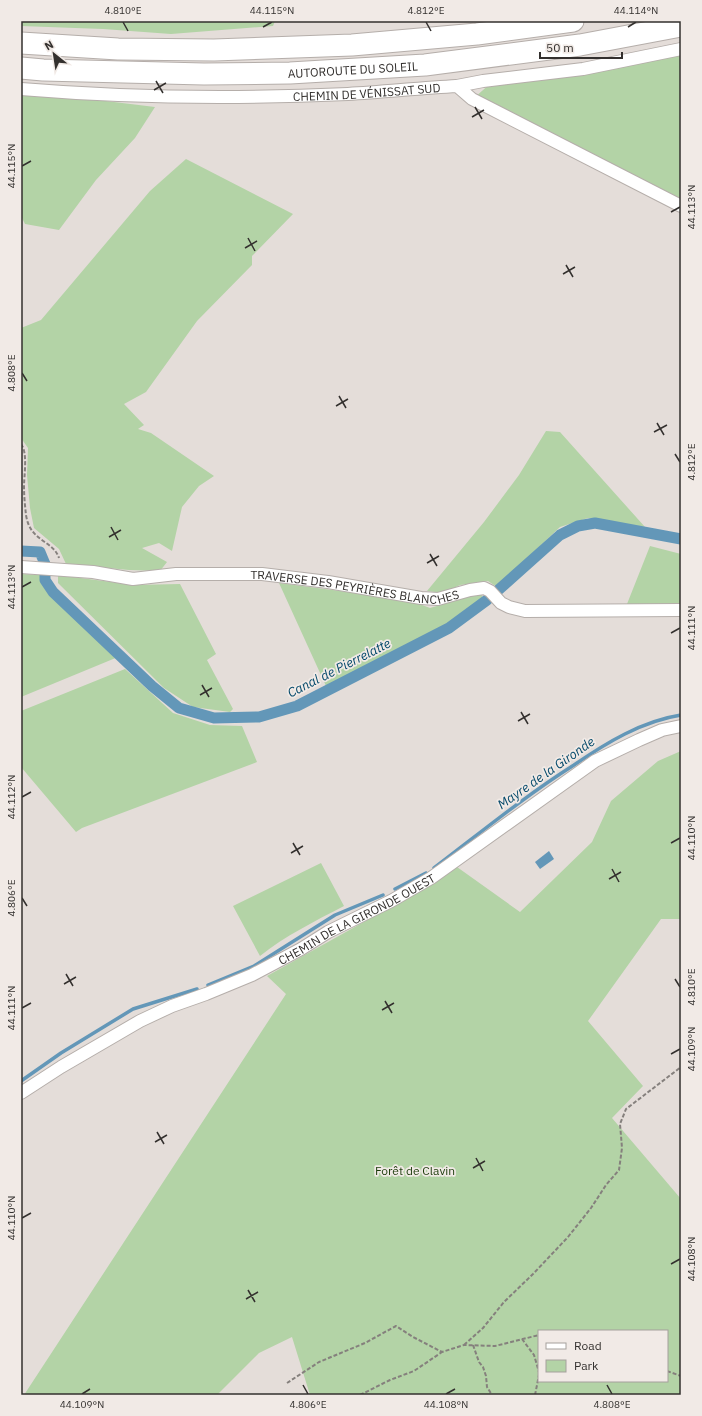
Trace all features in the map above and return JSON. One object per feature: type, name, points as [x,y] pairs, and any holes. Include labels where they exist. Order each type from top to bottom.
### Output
[{"type":"highway","name":"AUTOROUTE DU SOLEIL","points":[[21,43],[118,49],[206,50],[352,45],[477,34],[573,21]]},
{"type":"highway","name":"AUTOROUTE DU SOLEIL","points":[[21,68],[43,70],[204,74],[290,73],[425,65],[580,45],[681,26]]},
{"type":"street","points":[[457,86],[483,81],[583,69],[681,49]]},
{"type":"street","name":"CHEMIN DE VÉNISSAT SUD","points":[[21,89],[92,95],[222,97],[348,94],[457,86],[472,99],[681,206]]},
{"type":"street","name":"TRAVERSE DES PEYRIÈRES BLANCHES","points":[[21,567],[93,572],[133,579],[176,574],[262,574],[328,582],[421,598],[438,599],[470,590],[484,588],[490,591],[501,603],[509,608],[526,611],[681,610]]},
{"type":"street","name":"CHEMIN DE LA GIRONDE OUEST","points":[[21,1093],[61,1067],[140,1021],[172,1006],[252,975],[301,949],[328,932],[391,901],[431,878],[595,761],[657,733],[681,726]]},
{"type":"path","points":[[21,444],[23,446],[25,461],[24,486],[26,515],[29,526],[34,533],[56,551],[60,562],[57,569]]},
{"type":"path","points":[[464,1345],[568,1237],[592,1208],[606,1184],[619,1170],[622,1148],[620,1124],[626,1109],[681,1067]]},
{"type":"path","points":[[287,1383],[319,1362],[365,1343],[396,1326],[412,1337],[442,1352]]},
{"type":"path","points":[[360,1395],[390,1380],[414,1371],[442,1352],[464,1345],[495,1346],[538,1336]]},
{"type":"path","points":[[522,1339],[534,1355],[538,1370]]},
{"type":"path","points":[[473,1345],[479,1362],[483,1367],[487,1387],[492,1395]]},
{"type":"path","points":[[668,1371],[681,1376]]},
{"type":"path","points":[[535,1395],[538,1379]]},
{"type":"green space","points":[[21,21],[275,21],[273,26],[171,34],[103,29],[21,26]]},
{"type":"green space","points":[[681,53],[681,199],[474,98],[491,83]]},
{"type":"green space","points":[[21,93],[73,97],[155,107],[135,138],[96,180],[59,230],[25,224],[21,216]]},
{"type":"green space","points":[[186,159],[293,214],[252,256],[252,265],[197,321],[146,392],[124,404],[144,425],[138,429],[151,433],[214,476],[199,486],[182,507],[172,551],[159,543],[142,548],[167,562],[160,571],[129,570],[66,564],[59,549],[34,528],[30,508],[27,475],[28,448],[21,438],[21,328],[41,320],[150,191]]},
{"type":"green space","points":[[546,431],[560,432],[645,527],[588,518],[560,527],[497,587],[488,581],[460,585],[443,593],[427,591],[484,522],[519,475]]},
{"type":"green space","points":[[650,546],[681,554],[681,606],[627,604]]},
{"type":"green space","points":[[21,574],[40,575],[44,586],[118,657],[21,697]]},
{"type":"green space","points":[[58,575],[134,585],[180,584],[216,654],[207,660],[233,709],[230,712],[193,707],[164,688],[58,583]]},
{"type":"green space","points":[[279,583],[409,600],[430,608],[481,593],[483,599],[439,630],[326,686]]},
{"type":"green space","points":[[125,669],[173,713],[210,725],[242,726],[257,762],[82,828],[76,832],[21,767],[21,711]]},
{"type":"green space","name":"Forêt de Clavin","points":[[681,751],[681,919],[661,919],[588,1021],[643,1086],[612,1118],[681,1199],[681,1395],[310,1395],[292,1337],[259,1353],[217,1395],[24,1395],[286,994],[267,976],[439,880],[457,867],[520,912],[592,842],[611,801],[658,761]]},
{"type":"green space","points":[[321,863],[344,906],[290,935],[260,956],[233,906]]},
{"type":"water","points":[[549,851],[554,859],[540,869],[535,862]]},
{"type":"waterway","name":"Canal de Pierrelatte","points":[[21,551],[40,552],[45,564],[45,580],[53,592],[152,686],[179,708],[214,718],[259,717],[297,706],[449,628],[487,600],[560,535],[578,526],[595,523],[681,539]]},
{"type":"waterway","name":"Mayre de la Gironde","points":[[434,868],[520,802],[599,749],[625,734],[652,722],[681,715]]},
{"type":"waterway","name":"Mayre de la Gironde","points":[[395,889],[426,873]]},
{"type":"waterway","name":"Mayre de la Gironde","points":[[208,985],[254,966],[335,915],[383,895]]},
{"type":"waterway","name":"Mayre de la Gironde","points":[[21,1081],[61,1053],[133,1009],[197,989]]}]
